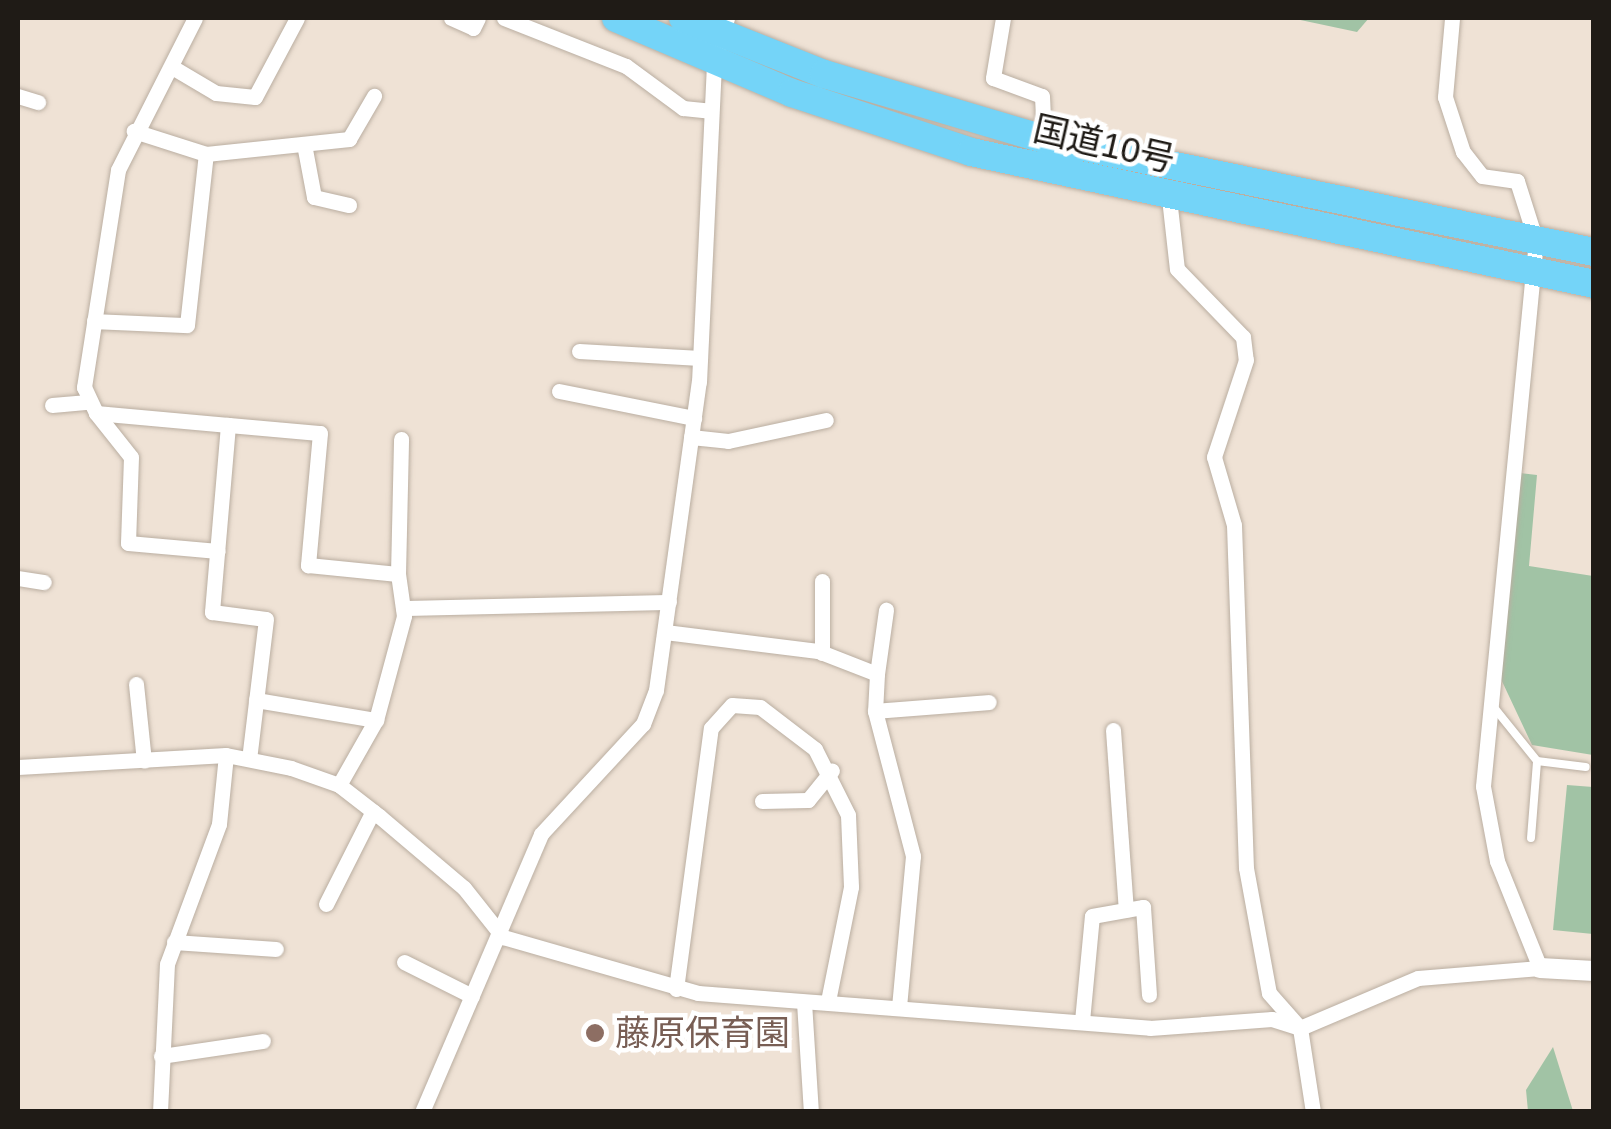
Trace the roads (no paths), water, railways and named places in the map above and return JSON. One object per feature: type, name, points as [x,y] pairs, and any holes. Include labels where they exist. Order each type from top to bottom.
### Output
[{"type":"highway","name":"国道10号","points":[[616,18],[721,38],[1044,139],[1594,252]]},
{"type":"highway","name":"国道10号","points":[[683,18],[877,125],[1169,198],[1594,284]]},
{"type":"street","points":[[195,18],[172,67],[134,131],[118,170],[94,321],[92,407],[131,457],[128,542],[218,551]]},
{"type":"street","points":[[172,67],[216,93],[255,97],[297,18]]},
{"type":"street","points":[[451,18],[473,28],[478,18]]},
{"type":"street","points":[[504,18],[626,66],[683,108],[710,111]]},
{"type":"street","points":[[1003,18],[993,78],[1042,96],[1044,139]]},
{"type":"street","points":[[1452,18],[1445,97],[1462,152],[1482,176],[1518,181],[1536,241],[1487,697],[1487,814],[1540,968]]},
{"type":"street","points":[[422,1112],[472,996],[503,937],[541,834],[642,724],[665,632],[692,437],[700,358],[710,111],[721,38]]},
{"type":"street","points":[[18,96],[38,102]]},
{"type":"street","points":[[134,131],[206,154],[349,139],[374,96]]},
{"type":"street","points":[[304,144],[314,196],[349,205]]},
{"type":"street","points":[[94,321],[187,325],[206,154]]},
{"type":"street","points":[[1169,198],[1177,269],[1244,337],[1246,360],[1214,457],[1234,525],[1246,868],[1269,993],[1300,1028],[1313,1112]]},
{"type":"street","points":[[579,352],[700,358]]},
{"type":"street","points":[[559,391],[694,418]]},
{"type":"street","points":[[52,405],[320,433],[308,565],[398,574]]},
{"type":"street","points":[[692,437],[728,441],[826,420]]},
{"type":"street","points":[[228,424],[212,612],[266,619],[249,760]]},
{"type":"street","points":[[339,784],[376,720],[402,608],[398,574],[402,439]]},
{"type":"street","points":[[18,578],[44,582]]},
{"type":"street","points":[[822,580],[822,653]]},
{"type":"street","points":[[402,608],[669,602]]},
{"type":"street","points":[[886,610],[875,711],[913,856],[899,1006]]},
{"type":"street","points":[[665,632],[822,653],[877,674]]},
{"type":"street","points":[[136,684],[144,760]]},
{"type":"street","points":[[256,700],[376,720]]},
{"type":"street","points":[[875,711],[990,702]]},
{"type":"street","points":[[676,989],[720,709],[760,707],[832,770],[854,851],[828,1001]]},
{"type":"street","points":[[1113,730],[1126,910]]},
{"type":"street","points":[[160,1112],[161,1056],[174,942],[219,824],[226,755]]},
{"type":"street","points":[[18,766],[226,755],[339,784],[464,888],[503,937],[676,989],[1150,1028],[1272,1019],[1300,1028],[1418,978],[1540,968],[1594,971]]},
{"type":"street","points":[[762,801],[808,800],[832,770]]},
{"type":"street","points":[[326,904],[373,811]]},
{"type":"street","points":[[1082,1021],[1092,916],[1143,907],[1149,995]]},
{"type":"street","points":[[174,942],[276,949]]},
{"type":"street","points":[[404,962],[472,996]]},
{"type":"street","points":[[804,1002],[811,1112]]},
{"type":"street","points":[[161,1056],[263,1041]]},
{"type":"lane","points":[[1487,697],[1537,760],[1531,838]]},
{"type":"lane","points":[[1537,760],[1586,767]]},
{"type":"place","name":"藤原保育園","points":[[595,1033]]}]
